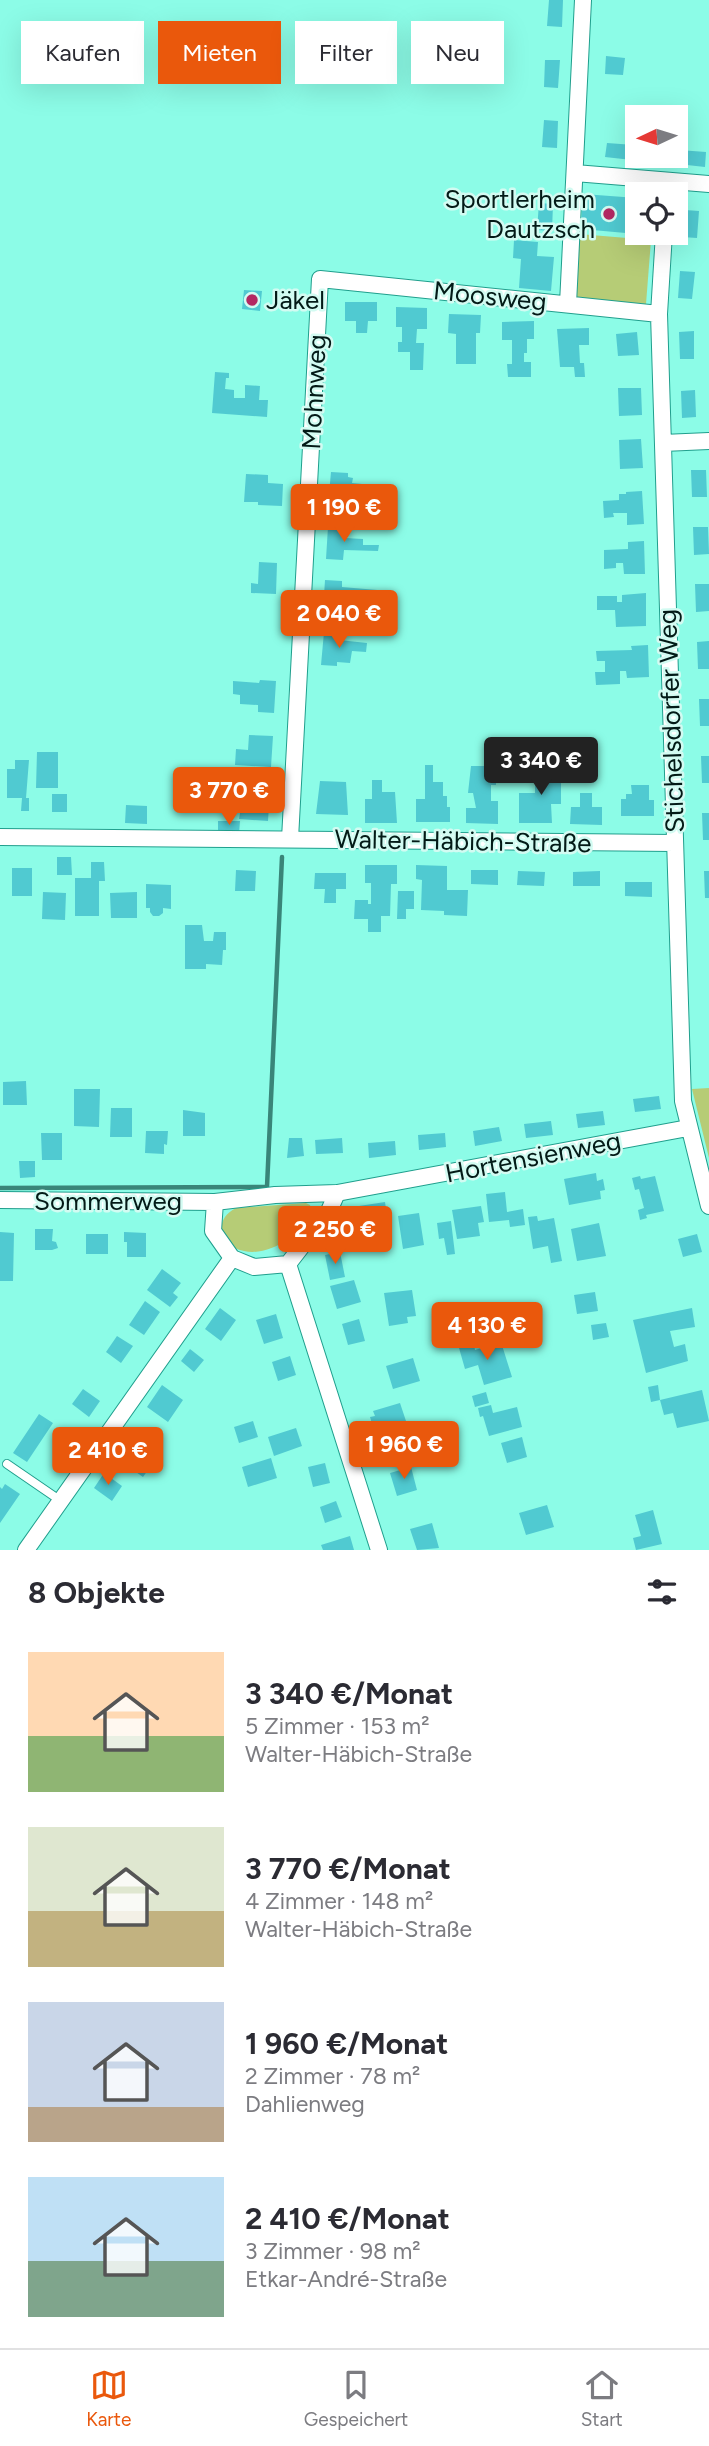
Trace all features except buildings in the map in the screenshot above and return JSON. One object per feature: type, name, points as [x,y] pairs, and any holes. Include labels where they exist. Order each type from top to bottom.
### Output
[{"type":"street","points":[[568,304],[583,0]]},
{"type":"street","points":[[575,173],[634,182]]},
{"type":"street","points":[[688,185],[709,184]]},
{"type":"street","name":"Stichelsdorfer Weg","points":[[663,245],[659,314],[683,1101],[709,1206]]},
{"type":"street","name":"Moosweg","points":[[320,279],[659,314]]},
{"type":"street","name":"Mohnweg","points":[[290,839],[320,279]]},
{"type":"street","points":[[663,443],[709,441]]},
{"type":"street","name":"Walter-Häbich-Straße","points":[[0,837],[675,843]]},
{"type":"street","name":"Hortensienweg","points":[[215,1202],[275,1195],[337,1193],[688,1128]]},
{"type":"street","points":[[215,1202],[213,1231],[232,1258],[254,1267],[288,1264],[329,1211],[337,1193]]},
{"type":"street","name":"Sommerweg","points":[[0,1200],[215,1202]]},
{"type":"street","points":[[26,1550],[232,1258]]},
{"type":"street","points":[[288,1264],[379,1550]]},
{"type":"lane","points":[[7,1464],[61,1501]]},
{"type":"green space","points":[[579,234],[625,238],[625,245],[651,245],[646,304],[574,299]]},
{"type":"green space","points":[[709,1088],[709,1158],[692,1089]]},
{"type":"green space","points":[[306,1203],[310,1205],[312,1212],[301,1228],[284,1242],[264,1251],[244,1251],[236,1248],[229,1244],[222,1232],[224,1219],[236,1208]]},
{"type":"waterway","points":[[0,1188],[267,1187],[282,857]]},
{"type":"place","name":"Sportlerheim Dautzsch","points":[[609,214]]},
{"type":"place","name":"Jäkel","points":[[252,300]]}]
